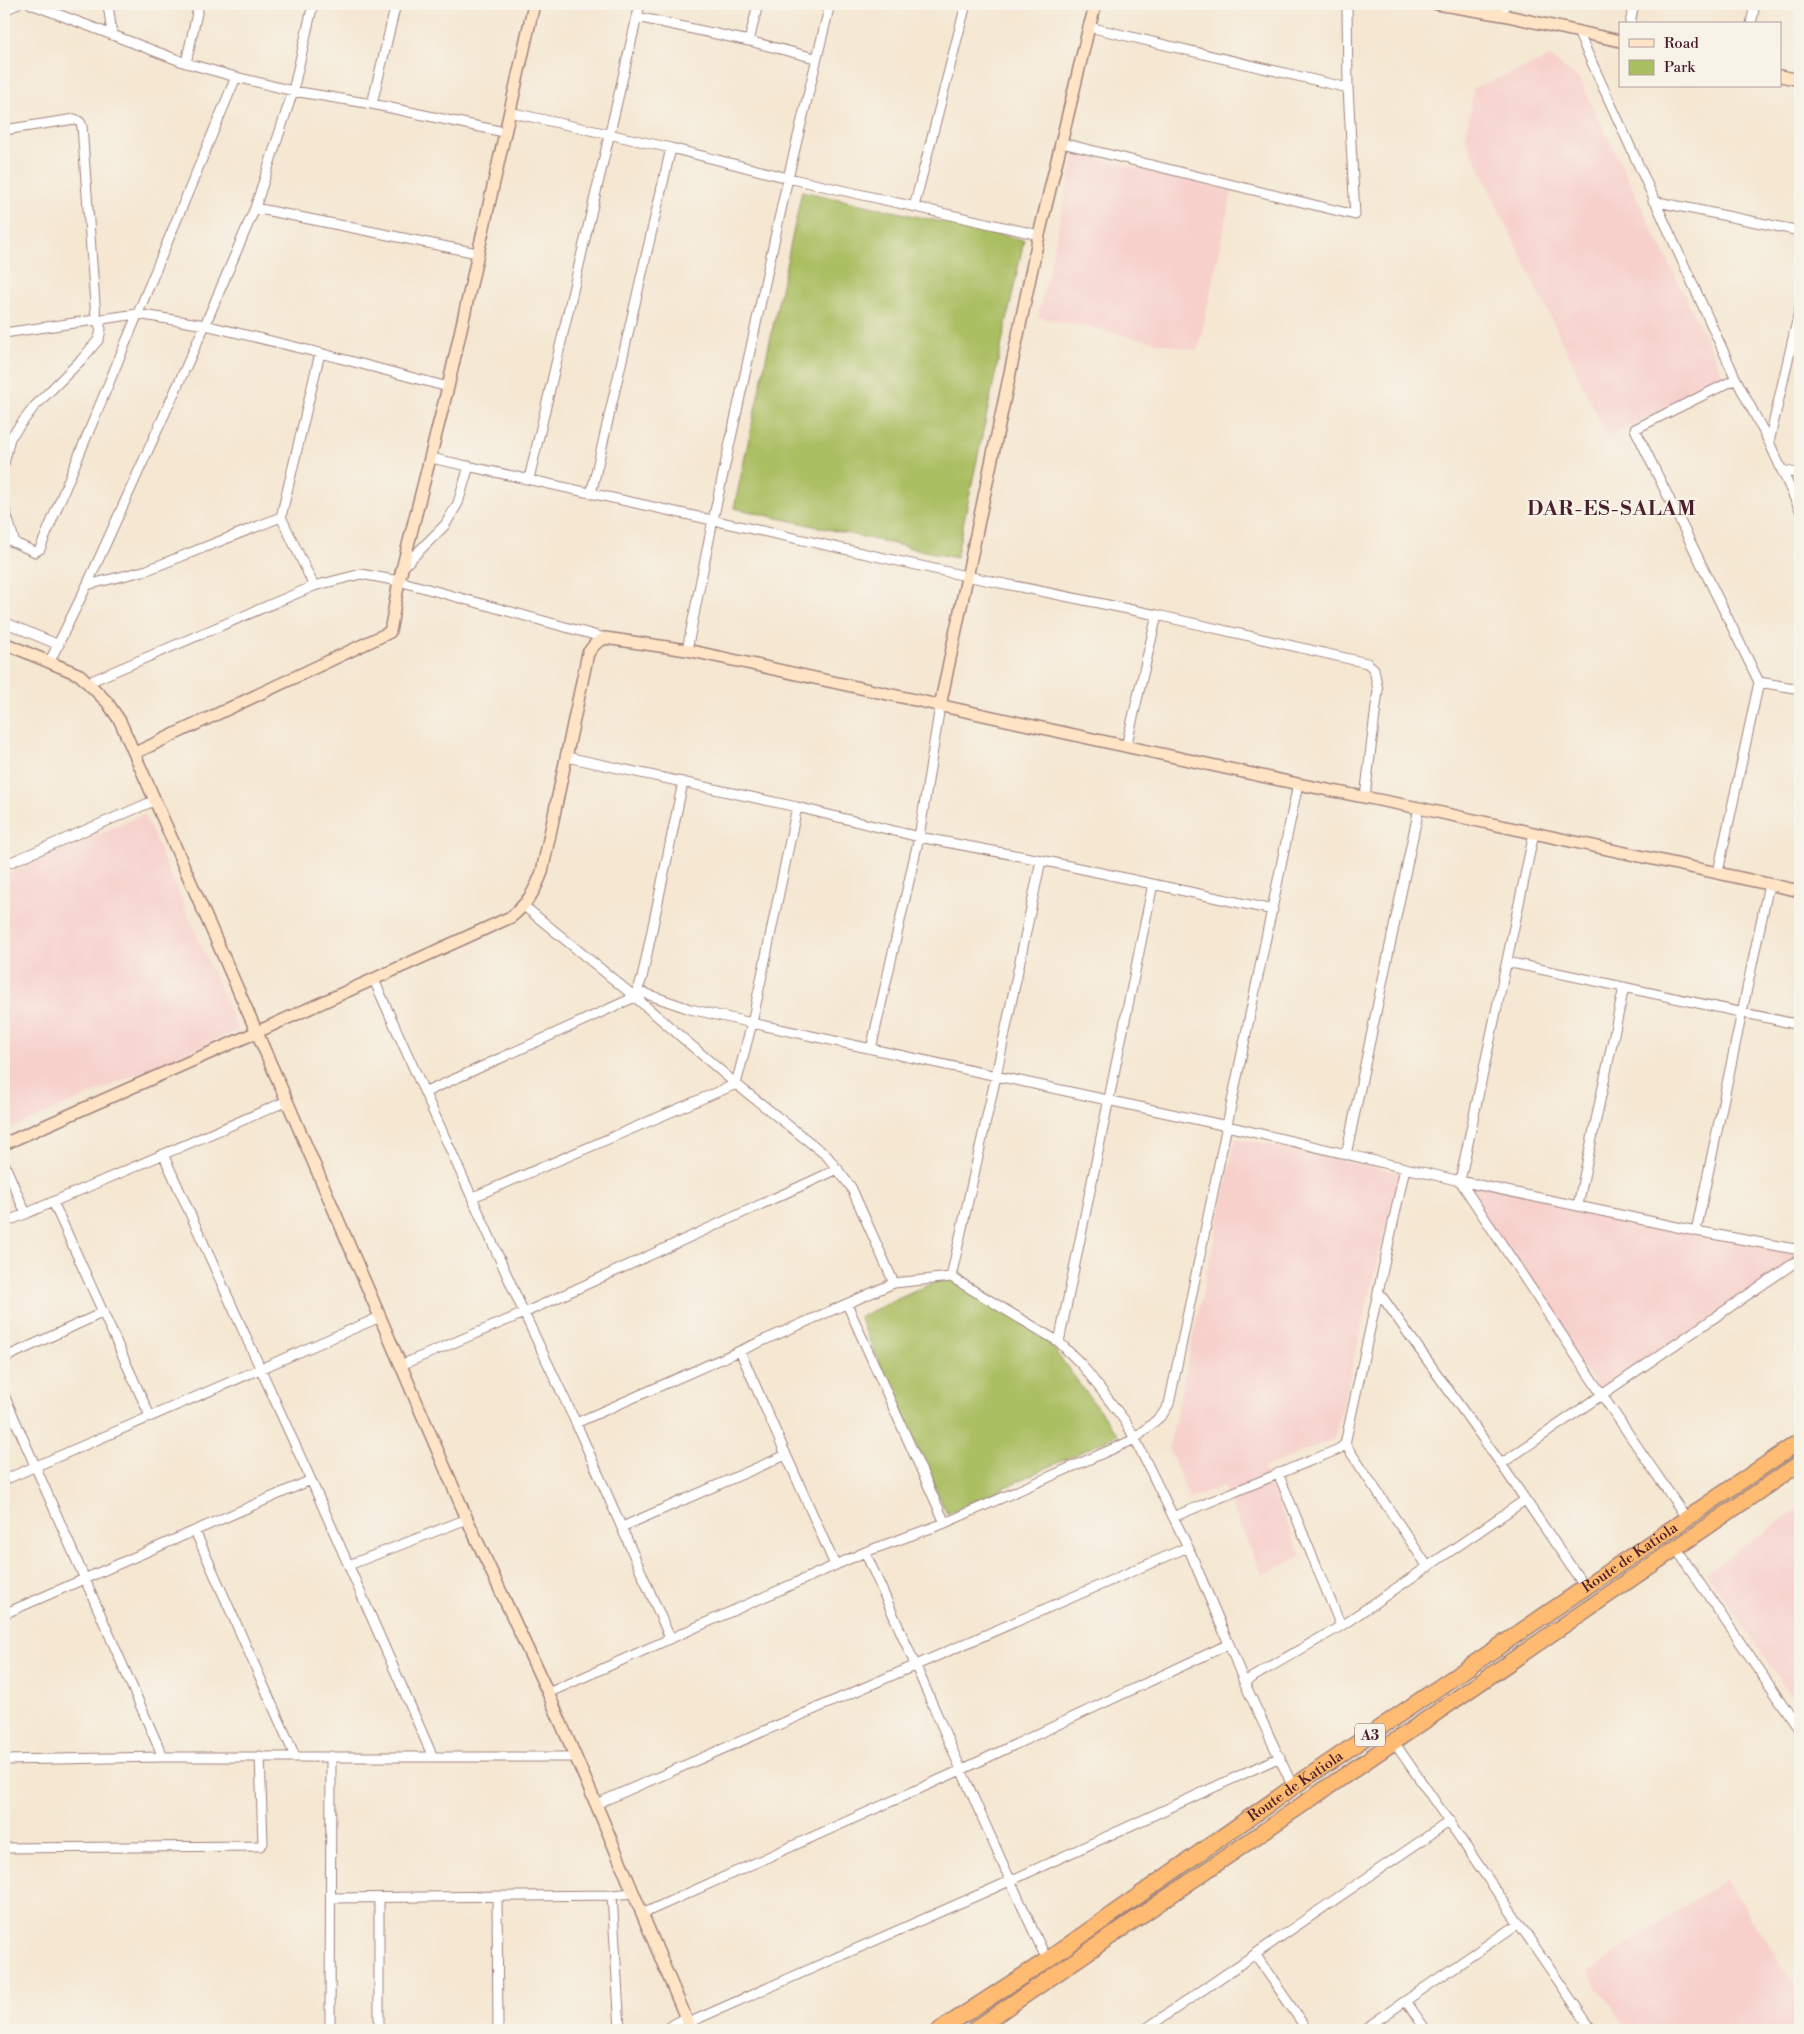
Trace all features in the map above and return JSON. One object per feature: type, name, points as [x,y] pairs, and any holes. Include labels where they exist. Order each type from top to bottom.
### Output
[{"type":"highway","name":"Route de Katiola","points":[[940,2030],[1048,1960],[1293,1787],[1800,1441]]},
{"type":"highway","name":"Route de Katiola","points":[[974,2030],[1800,1463]]},
{"type":"street","points":[[4,12],[17,4]]},
{"type":"street","points":[[31,4],[186,63],[236,77],[293,91],[372,104],[504,132]]},
{"type":"street","points":[[108,4],[112,34]]},
{"type":"street","points":[[186,63],[199,4]]},
{"type":"street","points":[[50,661],[87,585],[205,325],[255,208],[293,91],[314,4]]},
{"type":"street","points":[[372,104],[396,4]]},
{"type":"street","points":[[134,753],[388,634],[448,387],[534,4]]},
{"type":"street","points":[[529,479],[640,4]]},
{"type":"street","points":[[750,41],[758,4]]},
{"type":"street","points":[[687,650],[713,520],[788,178],[815,58],[830,4]]},
{"type":"street","points":[[914,207],[966,4]]},
{"type":"street","points":[[871,1049],[919,836],[940,706],[1039,235],[1088,28],[1096,4]]},
{"type":"street","points":[[1062,142],[1355,215],[1348,88],[1347,4]]},
{"type":"street","points":[[1437,4],[1504,9],[1578,32],[1619,41]]},
{"type":"street","points":[[1630,22],[1634,4]]},
{"type":"street","points":[[1751,22],[1755,4]]},
{"type":"street","points":[[637,17],[750,41],[815,58]]},
{"type":"street","points":[[1088,28],[1348,88]]},
{"type":"street","points":[[1578,32],[1736,379],[1769,442],[1800,510]]},
{"type":"street","points":[[1782,76],[1800,80]]},
{"type":"street","points":[[4,538],[35,552],[40,549],[236,77]]},
{"type":"street","points":[[510,112],[1039,235]]},
{"type":"street","points":[[4,130],[75,119],[82,126],[96,318],[101,329],[99,339],[34,408],[10,438],[4,464]]},
{"type":"street","points":[[591,494],[671,148]]},
{"type":"street","points":[[1654,200],[1800,231]]},
{"type":"street","points":[[255,208],[477,253]]},
{"type":"street","points":[[1769,442],[1800,308]]},
{"type":"street","points":[[4,333],[96,318],[137,314],[205,325],[448,387]]},
{"type":"street","points":[[314,586],[281,516],[320,353]]},
{"type":"street","points":[[1718,872],[1759,682],[1635,429],[1736,379]]},
{"type":"street","points":[[431,458],[966,576],[1157,615],[1367,663],[1374,670],[1378,690],[1365,797]]},
{"type":"street","points":[[403,566],[445,525],[458,503],[469,466]]},
{"type":"street","points":[[1782,470],[1800,474]]},
{"type":"street","points":[[4,506],[15,543]]},
{"type":"street","points":[[87,585],[147,570],[281,516]]},
{"type":"street","points":[[89,682],[314,586],[362,574],[400,581],[605,638],[687,650],[1126,747],[1419,808],[1800,891]]},
{"type":"street","points":[[1126,747],[1157,615]]},
{"type":"street","points":[[4,622],[59,644]]},
{"type":"street","points":[[4,1144],[258,1032],[511,917],[524,906],[536,889],[542,872],[588,653],[595,644],[605,638]]},
{"type":"street","points":[[4,643],[80,675],[89,682],[116,715],[156,800],[258,1032],[467,1519],[576,1757],[688,2023]]},
{"type":"street","points":[[1759,682],[1800,689]]},
{"type":"street","points":[[567,757],[797,807],[919,836],[1042,860],[1272,910]]},
{"type":"street","points":[[636,994],[683,782]]},
{"type":"street","points":[[548,1693],[865,1552],[944,1523],[1135,1439],[1162,1415],[1169,1404],[1298,784]]},
{"type":"street","points":[[4,865],[156,800]]},
{"type":"street","points":[[736,1084],[752,1023],[797,807]]},
{"type":"street","points":[[1346,1155],[1419,808]]},
{"type":"street","points":[[1534,833],[1460,1181],[1687,1519]]},
{"type":"street","points":[[951,1277],[1042,860]]},
{"type":"street","points":[[1059,1342],[1153,884]]},
{"type":"street","points":[[1696,1231],[1769,884]]},
{"type":"street","points":[[524,906],[636,994],[736,1084],[827,1156],[851,1187],[894,1283]]},
{"type":"street","points":[[1507,962],[1800,1025]]},
{"type":"street","points":[[374,980],[474,1198],[524,1313],[576,1423],[670,1638]]},
{"type":"street","points":[[1578,1205],[1624,987]]},
{"type":"street","points":[[426,1092],[636,994],[690,1009],[1227,1126],[1460,1181],[1696,1231],[1800,1250]]},
{"type":"street","points":[[474,1198],[736,1084]]},
{"type":"street","points":[[4,1223],[287,1101]]},
{"type":"street","points":[[163,1154],[311,1480],[432,1756]]},
{"type":"street","points":[[4,1163],[26,1214]]},
{"type":"street","points":[[1173,1517],[1339,1449],[1345,1444],[1405,1168]]},
{"type":"street","points":[[401,1365],[524,1313],[838,1169]]},
{"type":"street","points":[[52,1202],[150,1416]]},
{"type":"street","points":[[1501,1464],[1800,1258]]},
{"type":"street","points":[[576,1423],[894,1283],[951,1277],[1059,1342],[1082,1365],[1125,1421],[1188,1547],[1230,1644],[1244,1682],[1293,1787]]},
{"type":"street","points":[[1378,1291],[1501,1464],[1585,1587]]},
{"type":"street","points":[[847,1304],[944,1523]]},
{"type":"street","points":[[4,1358],[102,1313]]},
{"type":"street","points":[[4,1480],[380,1317]]},
{"type":"street","points":[[740,1351],[835,1565]]},
{"type":"street","points":[[4,1395],[163,1757]]},
{"type":"street","points":[[1345,1444],[1428,1567]]},
{"type":"street","points":[[622,1528],[786,1455]]},
{"type":"street","points":[[1278,1473],[1341,1626]]},
{"type":"street","points":[[4,1614],[311,1480]]},
{"type":"street","points":[[1244,1682],[1341,1626],[1525,1500]]},
{"type":"street","points":[[348,1565],[467,1519]]},
{"type":"street","points":[[195,1531],[295,1756]]},
{"type":"street","points":[[596,1804],[1188,1547]]},
{"type":"street","points":[[1676,1547],[1800,1730]]},
{"type":"street","points":[[865,1552],[917,1666],[1010,1881],[1048,1960]]},
{"type":"street","points":[[642,1914],[961,1770],[1230,1644]]},
{"type":"street","points":[[1394,1742],[1592,2030]]},
{"type":"street","points":[[4,1760],[260,1756],[576,1757]]},
{"type":"street","points":[[4,1848],[260,1846],[263,1843],[260,1756]]},
{"type":"street","points":[[330,2030],[331,1756]]},
{"type":"street","points":[[665,2030],[688,2023],[1010,1881],[1280,1757]]},
{"type":"street","points":[[1144,2030],[1450,1821]]},
{"type":"street","points":[[331,1898],[612,1896],[633,1894]]},
{"type":"street","points":[[497,1896],[498,2030]]},
{"type":"street","points":[[612,1896],[620,2030]]},
{"type":"street","points":[[379,1898],[379,2030]]},
{"type":"street","points":[[1363,2030],[1519,1923]]},
{"type":"street","points":[[1255,1954],[1307,2030]]},
{"type":"street","points":[[1406,2001],[1426,2030]]},
{"type":"shaded area","points":[[1550,57],[1580,80],[1726,380],[1608,438],[1465,138],[1474,88]]},
{"type":"shaded area","points":[[1075,153],[1232,191],[1198,351],[1038,317]]},
{"type":"shaded area","points":[[144,814],[238,1030],[4,1132],[4,875]]},
{"type":"shaded area","points":[[1236,1138],[1400,1173],[1334,1439],[1263,1468],[1301,1556],[1262,1575],[1223,1486],[1189,1499],[1169,1448]]},
{"type":"shaded area","points":[[1460,1181],[1800,1250],[1800,1259],[1602,1395]]},
{"type":"shaded area","points":[[1800,1507],[1800,1709],[1706,1573]]},
{"type":"shaded area","points":[[1726,1879],[1800,1992],[1800,2030],[1627,2030],[1587,1972]]},
{"type":"green space","points":[[802,191],[1024,240],[956,558],[734,508]]},
{"type":"green space","points":[[958,1271],[1050,1344],[1118,1435],[947,1514],[859,1317]]},
{"type":"district","name":"DAR-ES-SALAM","points":[[1612,508]]}]
